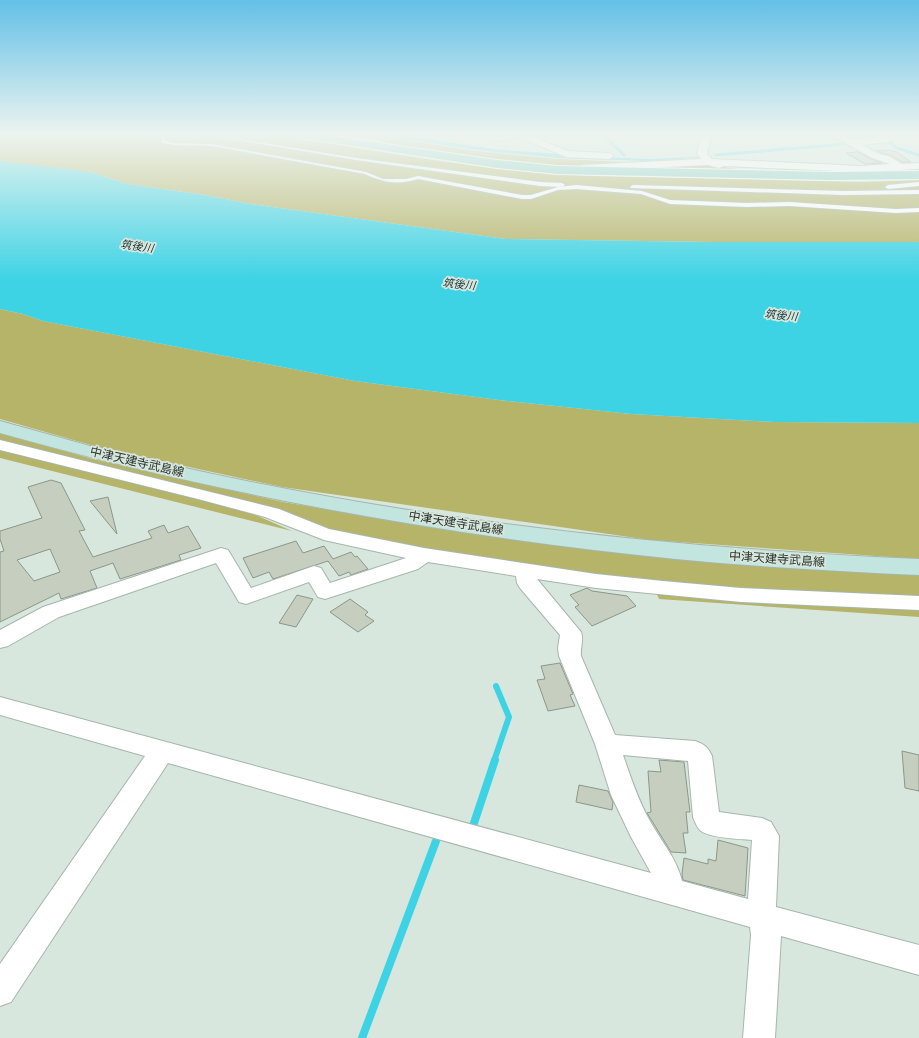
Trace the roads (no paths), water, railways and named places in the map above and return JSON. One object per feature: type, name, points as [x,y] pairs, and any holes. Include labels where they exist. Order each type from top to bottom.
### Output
[{"type":"main road","name":"中津天建寺武島線","points":[[0,427],[98,454],[207,479],[452,523],[644,548],[799,561],[919,567]]},
{"type":"street","points":[[0,445],[272,513],[324,534],[424,555],[596,581],[740,595],[919,603]]},
{"type":"street","points":[[0,640],[52,612],[221,555],[246,597],[314,573],[326,592],[411,564],[424,555]]},
{"type":"street","points":[[525,571],[527,583],[570,632],[572,637],[569,648],[570,656],[607,744],[624,794],[640,829],[666,873],[670,892]]},
{"type":"street","points":[[0,706],[919,960]]},
{"type":"street","points":[[607,744],[695,751],[700,756],[706,817],[711,823],[762,830],[766,836],[762,907],[766,935],[760,1038]]},
{"type":"street","points":[[0,992],[162,751]]},
{"type":"lane","points":[[453,183],[516,197],[531,197],[558,189],[576,187],[642,193],[670,202],[747,205],[789,204],[896,211],[919,210]]},
{"type":"lane","points":[[536,183],[862,194],[919,192]]},
{"type":"lane","points":[[862,194],[860,191],[919,184]]},
{"type":"water","name":"筑後川","points":[[0,183],[125,183],[205,195],[250,204],[506,239],[711,242],[919,242],[919,423],[774,422],[631,414],[499,400],[355,381],[43,321],[23,314],[0,309]]},
{"type":"waterway","points":[[494,761],[509,717],[496,686]]},
{"type":"waterway","points":[[473,826],[495,760]]},
{"type":"waterway","points":[[362,1038],[436,841]]}]
